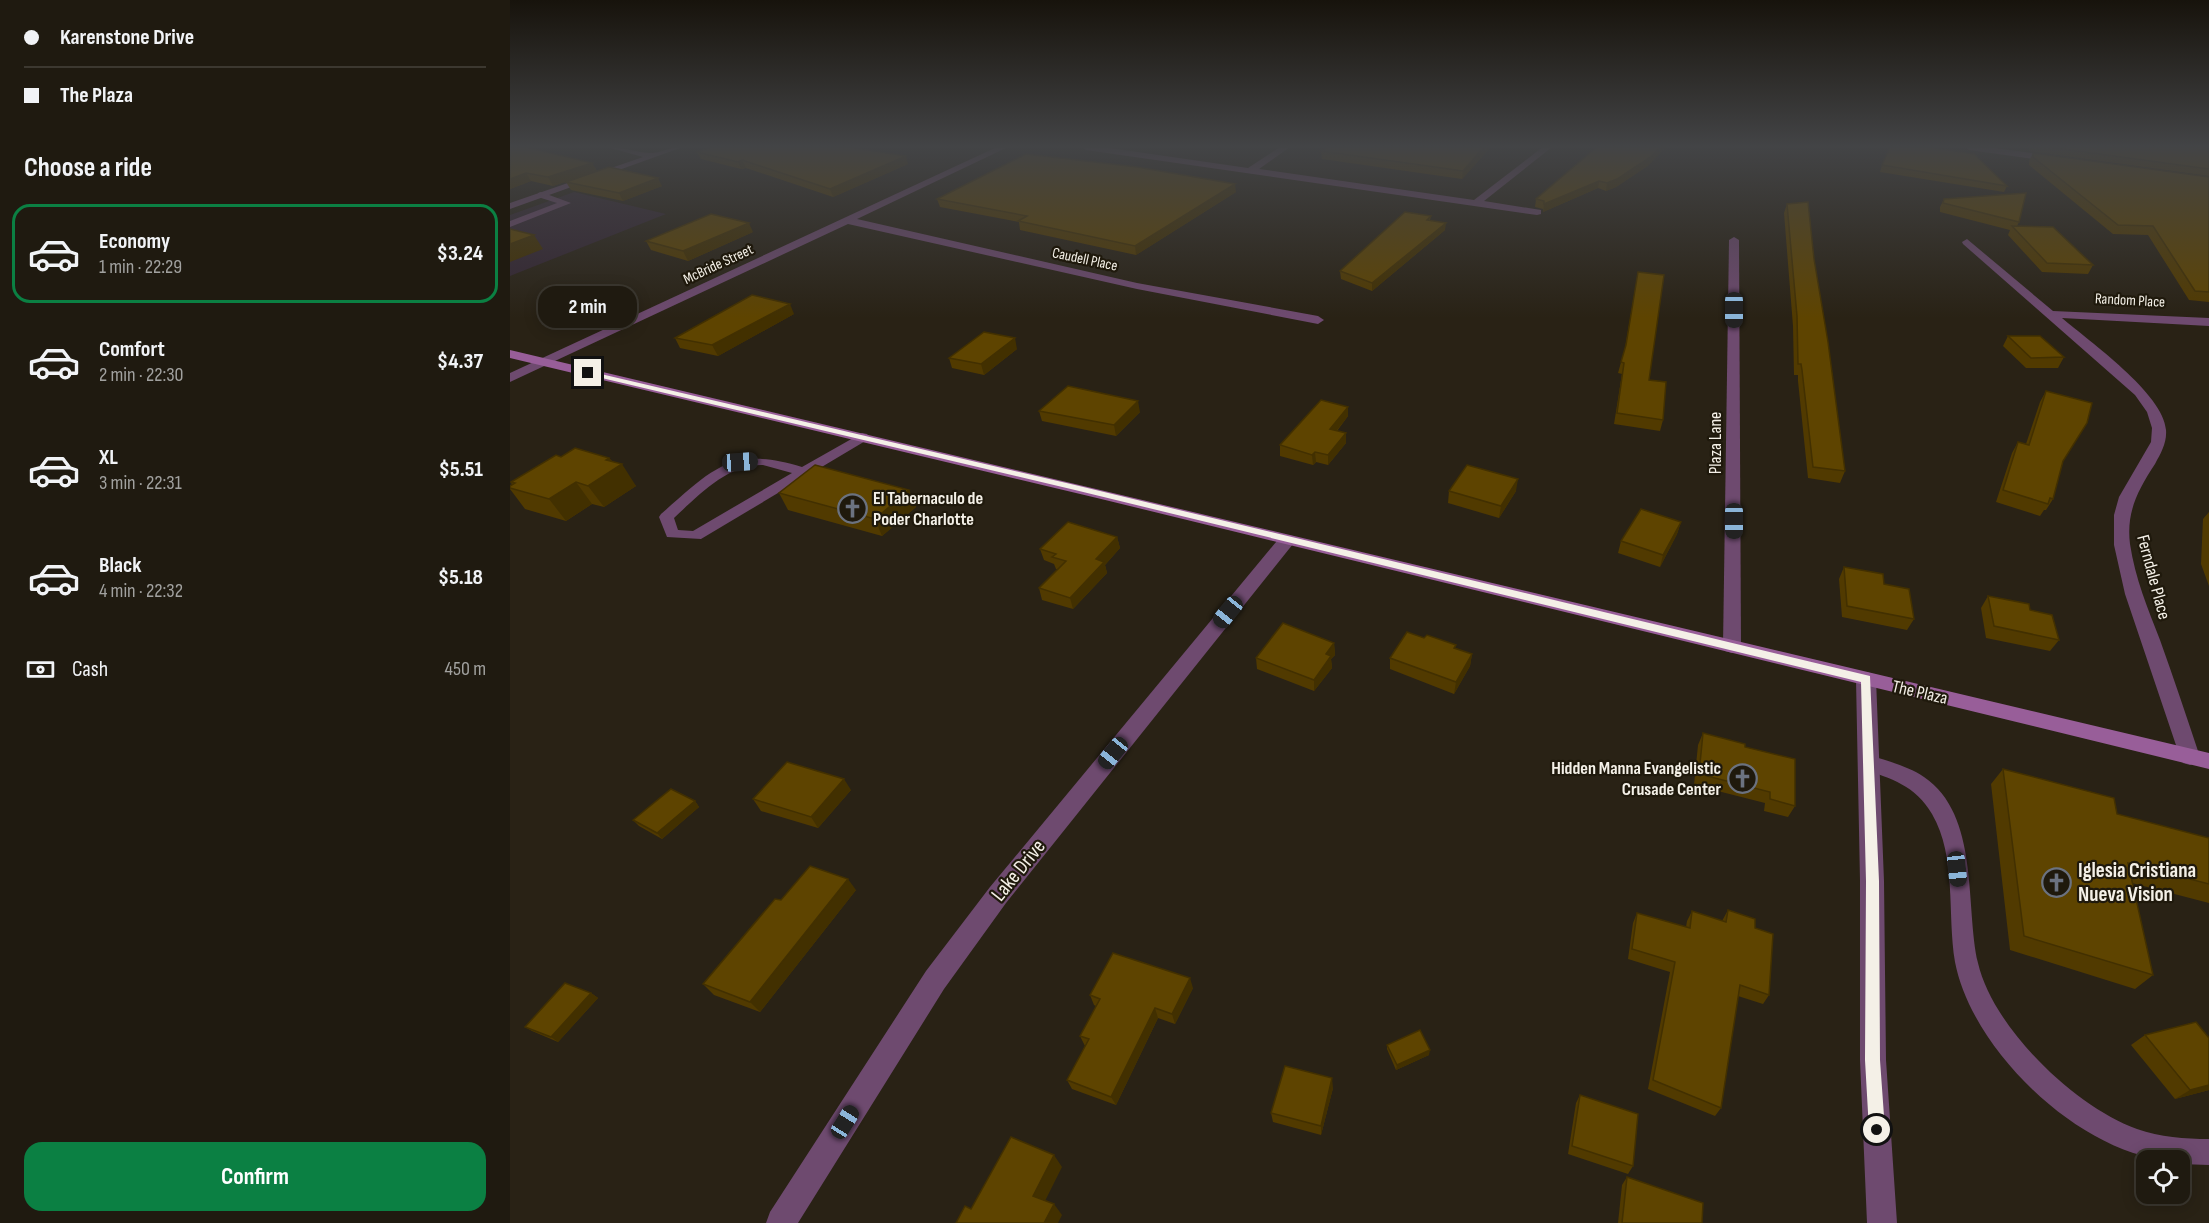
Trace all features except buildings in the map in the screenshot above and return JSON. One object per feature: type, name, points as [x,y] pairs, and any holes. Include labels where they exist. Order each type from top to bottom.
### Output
[{"type":"main road","name":"The Plaza","points":[[510,354],[2200,759]]},
{"type":"street","name":"McBride Street","points":[[510,378],[880,204]]},
{"type":"street","points":[[1476,204],[1537,212]]},
{"type":"street","name":"Caudell Place","points":[[846,220],[1137,286],[1318,320]]},
{"type":"street","name":"Plaza Lane","points":[[1732,646],[1734,240]]},
{"type":"street","name":"Ferndale Place","points":[[1967,242],[2140,392],[2157,420],[2159,437],[2157,448],[2126,500],[2122,516],[2122,537],[2132,584],[2200,759]]},
{"type":"street","name":"Random Place","points":[[2050,314],[2209,322]]},
{"type":"street","name":"Lake Drive","points":[[781,1223],[935,980],[991,904],[1287,540]]},
{"type":"street","points":[[1866,679],[1872,881],[1873,1060],[1882,1223]]},
{"type":"lane","points":[[510,224],[564,204]]},
{"type":"lane","points":[[803,472],[759,461],[740,462],[710,481],[666,517],[672,534],[696,536],[862,437]]},
{"type":"lane","points":[[1869,763],[1910,777],[1929,792],[1942,814],[1954,845],[1967,964],[1977,994],[1999,1034],[2036,1075],[2086,1118],[2129,1139],[2178,1152],[2209,1152]]},
{"type":"shaded area","points":[[540,204],[624,204],[666,214],[510,276],[510,215]]},
{"type":"place","name":"El Tabernaculo de Poder Charlotte","points":[[852,508]]},
{"type":"place","name":"Hidden Manna Evangelistic Crusade Center","points":[[1742,778]]},
{"type":"place","name":"Iglesia Cristiana Nueva Vision","points":[[2057,882]]},
{"type":"route","points":[[588,373],[1075,487],[1866,679],[1872,881],[1873,1060],[1877,1130]]}]
